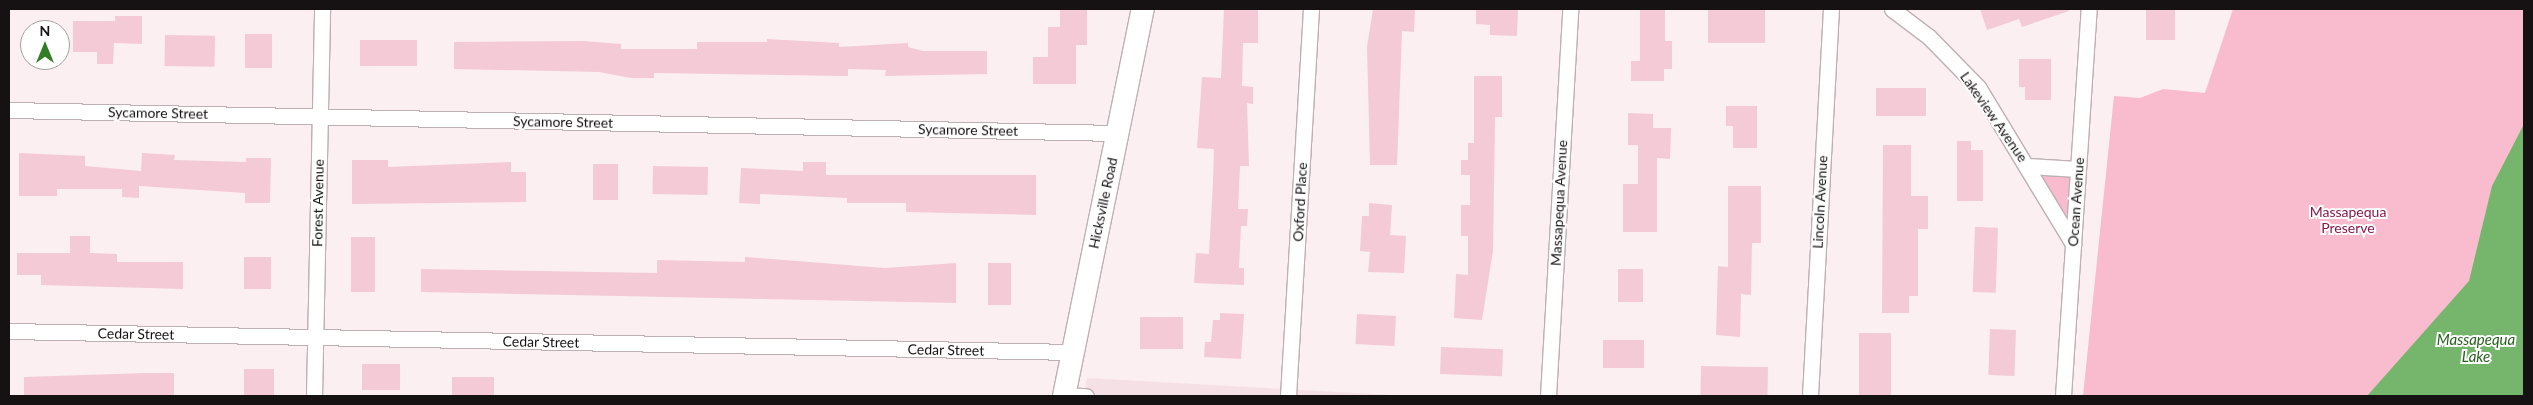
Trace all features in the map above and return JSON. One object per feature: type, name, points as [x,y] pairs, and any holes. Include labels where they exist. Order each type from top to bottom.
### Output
[{"type":"main road","name":"Hicksville Road","points":[[1071,396],[1073,352],[1143,9]]},
{"type":"street","name":"Forest Avenue","points":[[314,396],[322,9]]},
{"type":"street","name":"Oxford Place","points":[[1288,396],[1311,9]]},
{"type":"street","name":"Massapequa Avenue","points":[[1548,396],[1570,9]]},
{"type":"street","name":"Lincoln Avenue","points":[[1810,396],[1831,9]]},
{"type":"street","name":"Lakeview Avenue","points":[[1892,9],[1930,37],[1972,81],[2028,166],[2073,244]]},
{"type":"street","name":"Ocean Avenue","points":[[2063,396],[2089,9]]},
{"type":"street","name":"Sycamore Street","points":[[9,110],[1118,133]]},
{"type":"street","points":[[2028,166],[2078,169]]},
{"type":"street","name":"Cedar Street","points":[[9,331],[1073,352]]},
{"type":"shaded area","points":[[1087,378],[1411,396],[1084,396]]},
{"type":"green space","name":"Massapequa Preserve","points":[[2233,9],[2524,9],[2524,396],[2083,396],[2114,96],[2140,98],[2163,89],[2205,93]]},
{"type":"green space","points":[[2035,170],[2075,172],[2071,234]]},
{"type":"water","name":"Massapequa Lake","points":[[2524,124],[2524,396],[2367,396],[2469,281],[2492,186]]},
{"type":"building","points":[[1060,9],[1087,9],[1087,45],[1076,45],[1076,84],[1033,84],[1033,57],[1048,57],[1048,27],[1060,27]]},
{"type":"building","points":[[1224,9],[1258,9],[1258,43],[1243,43],[1242,86],[1253,87],[1253,104],[1247,103],[1249,166],[1240,166],[1238,209],[1248,209],[1247,226],[1241,226],[1239,268],[1244,268],[1244,285],[1194,283],[1196,253],[1209,254],[1213,183],[1214,149],[1197,148],[1202,77],[1221,78]]},
{"type":"building","points":[[1373,9],[1415,9],[1414,32],[1402,31],[1397,165],[1370,165],[1367,47]]},
{"type":"building","points":[[1476,9],[1518,9],[1517,36],[1490,35],[1490,25],[1476,24]]},
{"type":"building","points":[[1640,9],[1665,9],[1665,41],[1672,41],[1672,69],[1664,69],[1664,81],[1631,81],[1631,61],[1640,61]]},
{"type":"building","points":[[1708,9],[1765,9],[1765,43],[1708,43]]},
{"type":"building","points":[[1980,9],[2068,9],[2069,11],[2022,27],[2019,19],[1987,30]]},
{"type":"building","points":[[2146,9],[2175,9],[2175,40],[2146,40]]},
{"type":"building","points":[[115,16],[142,16],[142,44],[114,43],[113,64],[97,64],[97,52],[73,52],[73,21],[115,21]]},
{"type":"building","points":[[245,34],[272,34],[272,68],[245,68]]},
{"type":"building","points":[[165,35],[215,36],[214,67],[164,66]]},
{"type":"building","points":[[767,39],[839,43],[839,47],[908,43],[908,47],[923,51],[987,51],[987,74],[885,76],[886,70],[848,69],[848,76],[654,73],[654,78],[631,78],[599,72],[454,69],[454,42],[584,41],[621,44],[621,49],[697,49],[697,42],[767,42]]},
{"type":"building","points":[[360,40],[417,40],[417,66],[360,66]]},
{"type":"building","points":[[2019,59],[2051,59],[2051,100],[2025,100],[2025,87],[2019,87]]},
{"type":"building","points":[[1474,76],[1502,76],[1502,117],[1495,117],[1493,251],[1482,320],[1454,318],[1456,274],[1468,275],[1468,236],[1461,236],[1461,205],[1470,205],[1470,175],[1461,175],[1461,160],[1468,160],[1468,143],[1474,143]]},
{"type":"building","points":[[1876,88],[1926,88],[1926,116],[1876,116]]},
{"type":"building","points":[[1726,106],[1757,106],[1757,148],[1733,148],[1733,126],[1726,126]]},
{"type":"building","points":[[1628,113],[1653,114],[1653,128],[1671,128],[1670,159],[1657,158],[1657,232],[1623,232],[1623,184],[1638,184],[1638,145],[1628,145]]},
{"type":"building","points":[[1957,141],[1971,141],[1971,150],[1983,150],[1983,201],[1957,201]]},
{"type":"building","points":[[1883,145],[1911,145],[1911,196],[1928,196],[1928,229],[1918,229],[1918,296],[1909,296],[1909,313],[1882,313]]},
{"type":"building","points":[[19,153],[85,156],[85,166],[141,171],[142,153],[175,155],[174,160],[246,162],[246,158],[271,158],[270,203],[245,203],[245,193],[139,186],[139,198],[122,197],[122,189],[57,189],[57,196],[19,196]]},
{"type":"building","points":[[352,160],[388,160],[388,167],[511,162],[511,172],[526,172],[526,202],[352,204]]},
{"type":"building","points":[[803,162],[826,162],[826,175],[1036,175],[1036,215],[906,212],[906,203],[847,203],[847,198],[760,194],[760,204],[739,203],[741,168],[803,171]]},
{"type":"building","points":[[593,164],[618,164],[618,200],[593,200]]},
{"type":"building","points":[[653,166],[708,167],[708,195],[653,194]]},
{"type":"building","points":[[1728,186],[1761,186],[1761,243],[1752,243],[1751,295],[1741,294],[1740,337],[1716,335],[1718,266],[1728,267]]},
{"type":"building","points":[[1369,203],[1392,205],[1390,235],[1406,236],[1404,273],[1368,272],[1370,252],[1360,251],[1362,216],[1369,216]]},
{"type":"building","points":[[1975,227],[1998,228],[1996,293],[1973,292]]},
{"type":"building","points":[[70,236],[90,236],[90,253],[117,254],[117,262],[183,262],[183,289],[41,285],[41,275],[17,275],[17,253],[70,253]]},
{"type":"building","points":[[351,237],[375,237],[375,292],[351,292]]},
{"type":"building","points":[[244,257],[271,257],[271,289],[244,289]]},
{"type":"building","points":[[745,257],[885,268],[956,263],[956,303],[421,292],[421,269],[657,273],[657,260],[745,262]]},
{"type":"building","points":[[988,263],[1011,263],[1011,305],[988,305]]},
{"type":"building","points":[[1618,269],[1643,269],[1643,302],[1618,302]]},
{"type":"building","points":[[1220,313],[1244,314],[1241,359],[1204,357],[1205,342],[1211,342],[1213,320],[1220,320]]},
{"type":"building","points":[[1357,314],[1396,316],[1394,346],[1355,344]]},
{"type":"building","points":[[1140,317],[1183,317],[1183,349],[1140,349]]},
{"type":"building","points":[[1990,329],[2016,330],[2014,376],[1988,375]]},
{"type":"building","points":[[1859,333],[1891,333],[1891,396],[1859,396]]},
{"type":"building","points":[[1603,340],[1644,340],[1644,368],[1603,368]]},
{"type":"building","points":[[1441,347],[1503,349],[1502,376],[1440,374]]},
{"type":"building","points":[[362,364],[400,364],[400,390],[362,390]]},
{"type":"building","points":[[1701,366],[1768,367],[1767,396],[1700,396]]},
{"type":"building","points":[[244,369],[274,369],[274,396],[244,396]]},
{"type":"building","points":[[174,373],[174,396],[24,396],[24,377]]},
{"type":"building","points":[[452,377],[494,377],[494,396],[452,396]]}]
